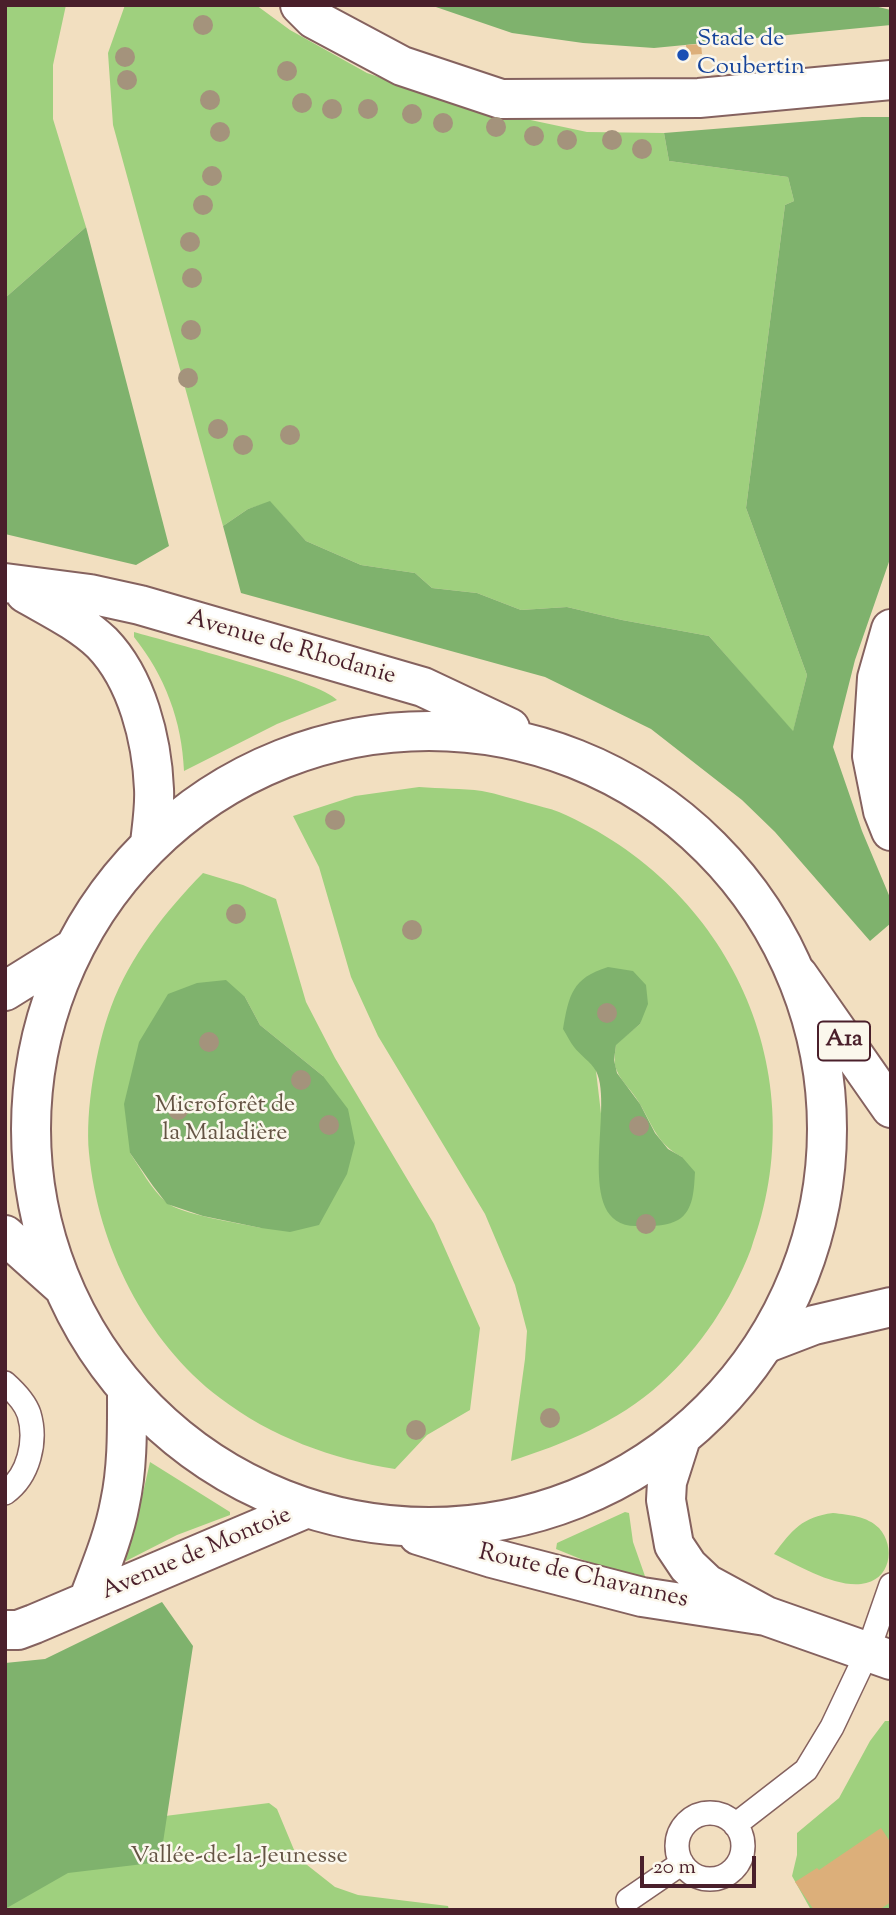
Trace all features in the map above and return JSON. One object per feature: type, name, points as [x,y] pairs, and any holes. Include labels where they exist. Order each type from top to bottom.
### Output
[{"type":"main road","points":[[300,5],[314,19],[402,66],[501,99],[699,98],[891,80]]},
{"type":"main road","name":"Avenue de Rhodanie","points":[[6,583],[90,594],[140,605],[423,687],[562,753]]},
{"type":"main road","name":"Avenue de Rhodanie","points":[[6,583],[72,620],[102,643],[125,673],[140,715],[152,762],[155,792],[150,843]]},
{"type":"main road","points":[[891,629],[877,678],[872,756],[883,811],[891,831]]},
{"type":"main road","points":[[418,730],[488,734],[562,753],[623,780],[678,818],[727,863],[767,917],[797,975],[820,1048],[828,1124],[822,1200],[801,1274],[766,1343],[720,1402],[681,1438],[615,1481],[558,1505],[503,1520],[402,1529],[305,1509],[260,1489],[195,1451],[127,1389],[92,1342],[62,1287],[39,1214],[30,1145],[31,1096],[41,1032],[57,981],[85,926],[122,873],[150,843],[232,781],[296,752],[356,737],[418,730]]},
{"type":"main road","points":[[5,991],[71,950]]},
{"type":"main road","name":"A1a","points":[[797,975],[891,1108]]},
{"type":"main road","points":[[5,1235],[62,1287]]},
{"type":"main road","points":[[766,1343],[814,1325],[891,1307]]},
{"type":"main road","name":"Avenue de Montoie","points":[[88,1601],[120,1502],[127,1436],[127,1389]]},
{"type":"main road","name":"Route de Chavannes","points":[[681,1438],[667,1482],[666,1500],[674,1545],[688,1566],[707,1584],[766,1616],[879,1656]]},
{"type":"main road","name":"Avenue de Montoie","points":[[5,1630],[26,1627],[305,1509]]},
{"type":"main road","name":"Route de Chavannes","points":[[402,1529],[455,1548],[642,1597],[766,1616]]},
{"type":"lane","points":[[5,1383],[15,1392],[29,1413],[32,1442],[27,1467],[13,1488],[5,1493]]},
{"type":"lane","points":[[735,1825],[806,1770],[879,1656],[891,1585]]},
{"type":"lane","points":[[710,1812],[728,1818],[735,1825],[743,1844],[737,1865],[730,1872],[709,1879],[698,1877],[682,1863],[676,1843],[684,1824],[692,1818],[710,1812]]},
{"type":"lane","points":[[628,1900],[682,1863]]},
{"type":"green space","points":[[5,5],[66,5],[53,65],[53,119],[86,227],[5,298]]},
{"type":"green space","points":[[125,5],[256,5],[290,30],[367,73],[460,105],[587,132],[664,133],[669,161],[788,177],[794,201],[785,205],[746,508],[807,675],[793,732],[709,636],[567,607],[521,610],[477,593],[432,588],[415,573],[361,565],[306,541],[270,502],[248,509],[223,526],[113,125],[108,53]]},
{"type":"green space","points":[[430,5],[870,5],[891,10],[891,25],[654,48],[583,43],[512,33]]},
{"type":"green space","points":[[891,117],[891,556],[855,660],[833,747],[862,831],[891,900],[891,923],[870,941],[775,832],[742,800],[651,729],[545,677],[241,593],[223,526],[248,509],[270,501],[306,541],[361,565],[415,573],[432,588],[477,593],[521,610],[567,607],[709,636],[793,731],[807,675],[746,508],[785,205],[794,201],[788,177],[669,161],[664,133]]},
{"type":"green space","points":[[86,227],[169,546],[136,565],[5,534],[5,298]]},
{"type":"green space","points":[[134,632],[275,673],[325,692],[337,700],[277,724],[184,771],[180,734],[170,700],[155,667],[134,637]]},
{"type":"green space","points":[[419,787],[482,791],[559,812],[619,845],[670,887],[712,936],[744,992],[764,1053],[773,1117],[769,1183],[751,1249],[724,1305],[689,1355],[644,1398],[590,1430],[511,1461],[527,1331],[515,1285],[485,1214],[378,1036],[351,977],[319,867],[293,816],[355,796]],"holes":[[[646,985],[640,1024],[616,1044],[616,1068],[665,1145],[682,1157],[599,1163],[602,1122],[596,1071]]]},
{"type":"green space","points":[[203,873],[243,885],[276,899],[306,1002],[335,1058],[434,1224],[480,1328],[470,1410],[427,1435],[395,1469],[348,1459],[303,1444],[260,1424],[220,1398],[193,1375],[169,1349],[148,1320],[130,1289],[103,1223],[94,1188],[88,1136],[96,1060],[111,1007],[128,970],[162,919]],"holes":[[[245,997],[260,1025],[323,1076],[261,1228],[197,1215],[173,1207],[156,1191],[130,1153]]]},
{"type":"green space","points":[[608,967],[633,971],[646,985],[648,1004],[640,1024],[616,1045],[614,1060],[617,1073],[640,1104],[655,1133],[668,1149],[682,1157],[695,1172],[692,1199],[687,1211],[678,1220],[668,1224],[637,1226],[617,1221],[605,1207],[600,1187],[599,1163],[601,1088],[596,1071],[574,1047],[563,1029],[574,989],[596,971]]},
{"type":"green space","name":"Microforêt de la Maladière","points":[[226,980],[245,997],[260,1025],[323,1076],[348,1109],[355,1143],[347,1174],[319,1225],[290,1232],[261,1228],[203,1216],[167,1204],[130,1153],[124,1104],[139,1042],[168,994],[197,983]]},
{"type":"green space","points":[[150,1462],[230,1512],[230,1515],[177,1535],[126,1561],[122,1558],[135,1528]]},
{"type":"green space","points":[[625,1512],[629,1513],[633,1542],[646,1579],[598,1566],[556,1549],[557,1543]]},
{"type":"green space","points":[[833,1513],[851,1515],[879,1528],[888,1544],[889,1553],[888,1562],[879,1577],[861,1584],[839,1582],[774,1554],[786,1538],[805,1521]]},
{"type":"green space","points":[[162,1602],[193,1646],[160,1862],[68,1873],[5,1909],[5,1663],[45,1659]]},
{"type":"green space","points":[[885,1721],[891,1721],[891,1910],[811,1910],[792,1876],[797,1855],[797,1833],[839,1798],[870,1741]]},
{"type":"green space","name":"Vallée-de-la-Jeunesse","points":[[269,1803],[277,1809],[297,1857],[335,1887],[358,1895],[448,1906],[449,1910],[5,1910],[5,1831],[149,1818]]},
{"type":"building","points":[[701,44],[702,54],[687,55],[686,45]]},
{"type":"building","points":[[881,1828],[891,1843],[891,1902],[879,1910],[814,1910],[795,1882],[817,1868],[819,1870]]},
{"type":"place","name":"Stade de Coubertin","points":[[683,55]]}]
